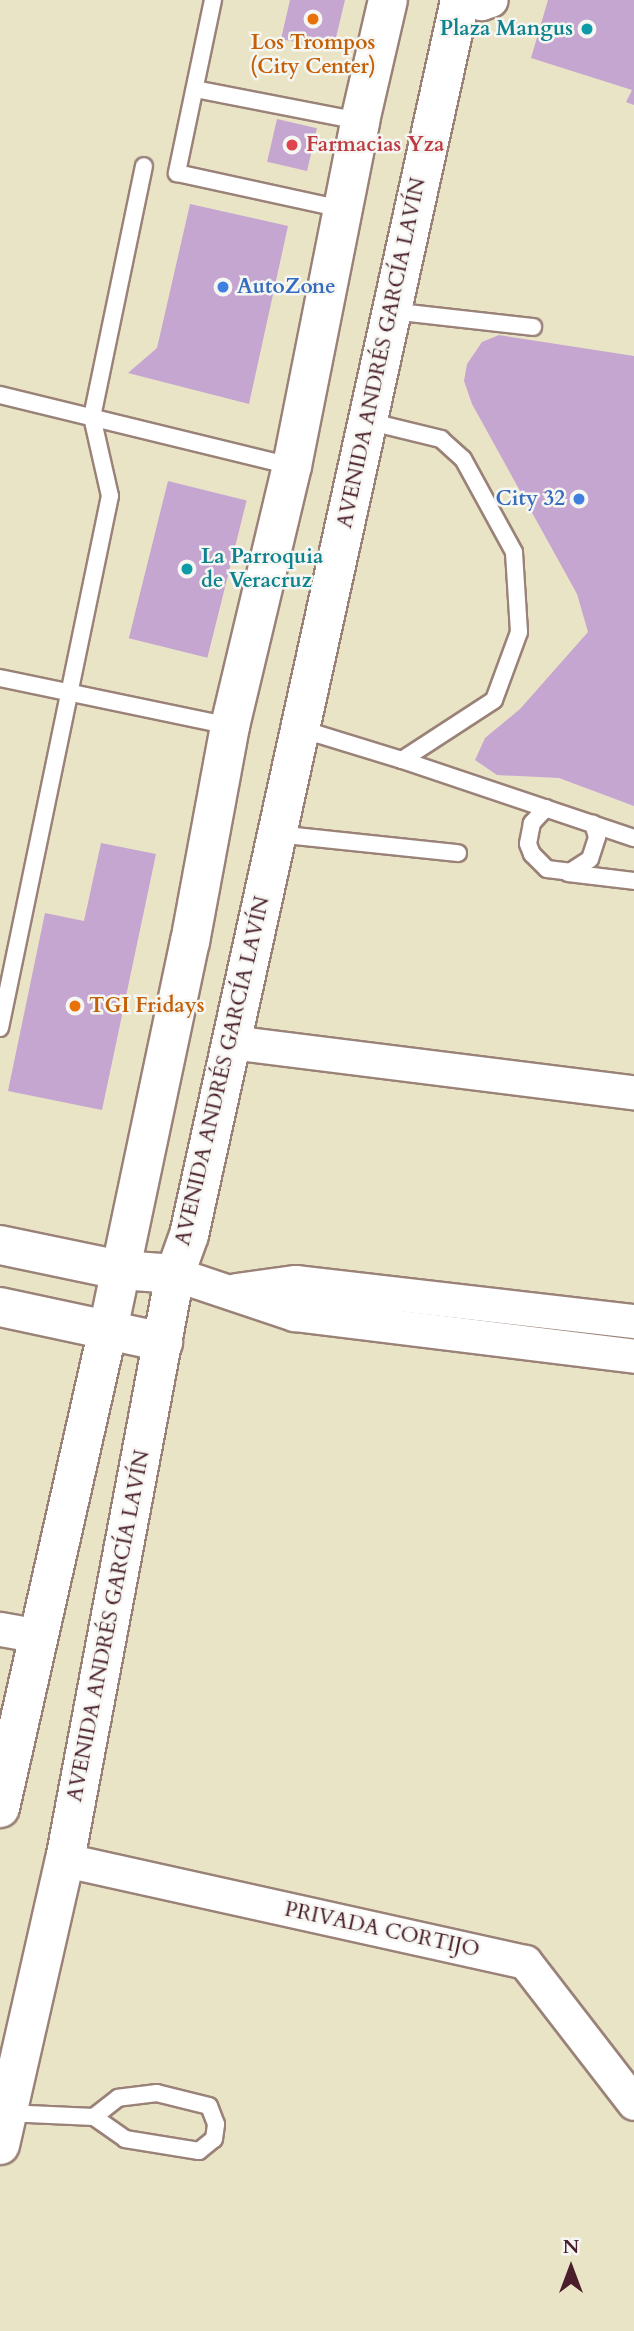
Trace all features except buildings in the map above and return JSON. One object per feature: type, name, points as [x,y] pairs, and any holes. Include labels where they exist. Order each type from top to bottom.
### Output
[{"type":"main road","points":[[0,1808],[108,1330],[190,942],[230,726],[292,466],[360,121],[388,0]]},
{"type":"main road","name":"AVENIDA ANDRÉS GARCÍA LAVÍN","points":[[3,2123],[65,1860],[175,1274],[189,1235],[460,0]]},
{"type":"main road","points":[[0,1245],[120,1270],[175,1274]]},
{"type":"main road","points":[[0,1307],[163,1342]]},
{"type":"street","points":[[473,0],[481,3],[491,0]]},
{"type":"street","points":[[230,1042],[634,1092]]},
{"type":"street","points":[[175,1274],[294,1314],[634,1356]]},
{"type":"street","points":[[230,1291],[295,1282],[634,1321]]},
{"type":"street","points":[[0,1629],[39,1636]]},
{"type":"street","name":"PRIVADA CORTIJO","points":[[65,1860],[525,1962],[634,2104]]},
{"type":"lane","points":[[213,0],[177,173],[344,209]]},
{"type":"lane","points":[[195,89],[360,121]]},
{"type":"lane","points":[[0,1028],[110,496],[92,418],[144,166]]},
{"type":"lane","points":[[391,311],[533,327]]},
{"type":"lane","points":[[0,395],[292,466]]},
{"type":"lane","points":[[367,421],[441,439],[464,459],[514,552],[519,632],[494,700],[402,760]]},
{"type":"lane","points":[[0,678],[230,726]]},
{"type":"lane","points":[[299,728],[634,838]]},
{"type":"lane","points":[[546,808],[532,822],[528,844],[538,863],[558,872],[634,881]]},
{"type":"lane","points":[[558,872],[570,872],[590,859],[597,837],[593,824]]},
{"type":"lane","points":[[275,834],[458,853]]},
{"type":"lane","points":[[3,2123],[94,2117],[118,2098],[157,2092],[209,2106],[216,2124],[214,2139],[199,2151],[125,2139],[94,2117]]},
{"type":"place","name":"Los Trompos (City Center)","points":[[313,19]]},
{"type":"place","name":"Plaza Mangus","points":[[587,29]]},
{"type":"place","name":"Farmacias Yza","points":[[292,145]]},
{"type":"place","name":"AutoZone","points":[[223,287]]},
{"type":"place","name":"City 32","points":[[579,499]]},
{"type":"place","name":"La Parroquia de Veracruz","points":[[187,569]]},
{"type":"place","name":"TGI Fridays","points":[[75,1006]]}]
